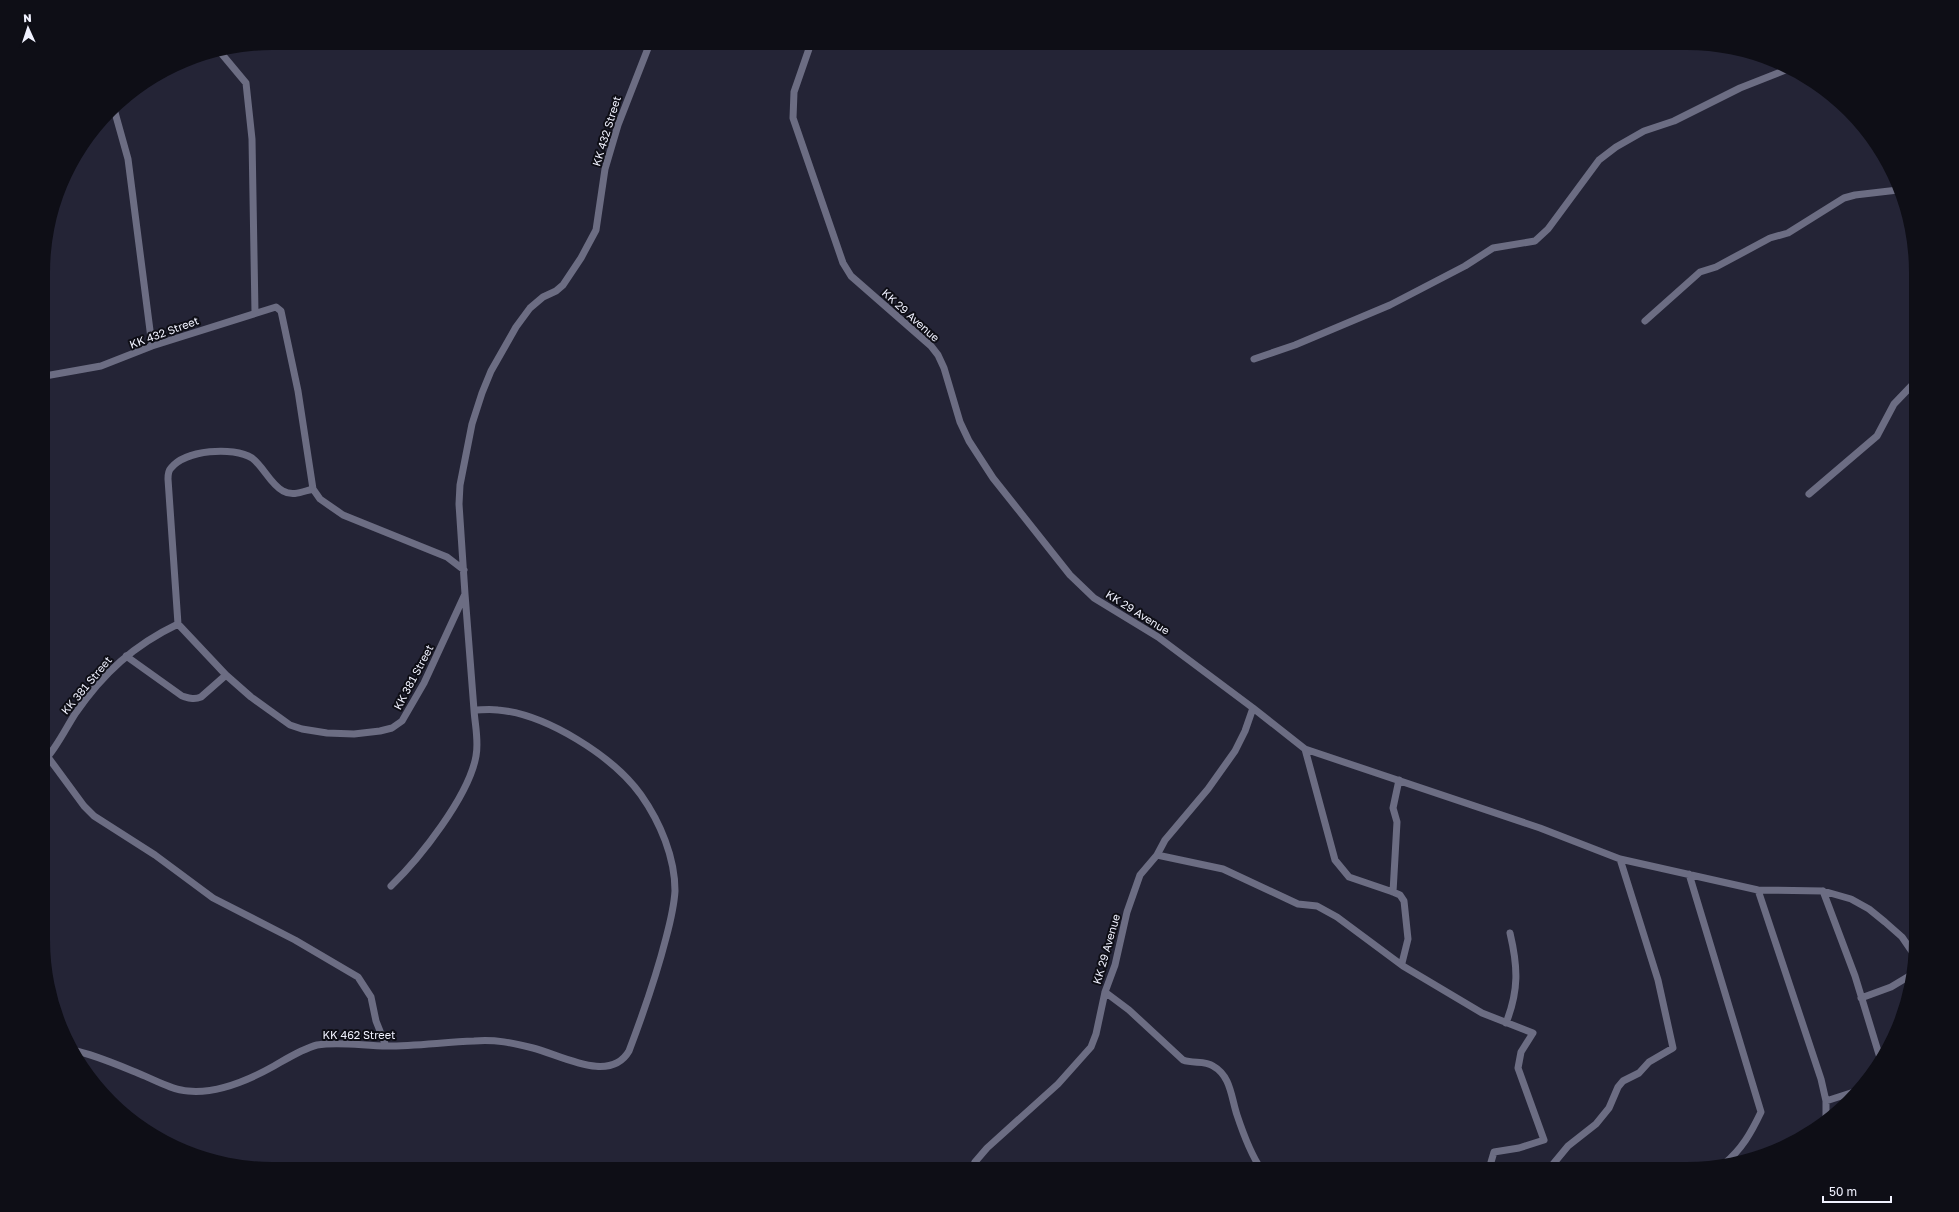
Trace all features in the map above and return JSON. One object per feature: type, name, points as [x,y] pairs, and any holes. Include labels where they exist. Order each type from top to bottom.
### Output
[{"type":"street","name":"KK 432 Street","points":[[596,230],[605,169],[618,125],[647,50]]},
{"type":"street","name":"KK 29 Avenue","points":[[809,50],[794,92],[793,118],[843,263],[850,276],[931,346],[938,355],[944,368],[960,422],[969,441],[993,478],[1070,574],[1094,598],[1158,637],[1253,708],[1245,731],[1235,751],[1208,789],[1165,840],[1157,855],[1140,875],[1127,912],[1115,965],[1105,992],[1096,1034],[1086,1054],[1058,1084],[987,1148],[975,1162]]},
{"type":"street","points":[[223,56],[246,83],[252,139],[255,313]]},
{"type":"street","points":[[1254,359],[1295,345],[1390,305],[1465,266],[1493,248],[1535,241],[1548,229],[1599,160],[1616,147],[1644,131],[1674,121],[1740,88],[1782,71]]},
{"type":"street","points":[[116,114],[128,159],[152,346]]},
{"type":"street","points":[[1645,321],[1700,272],[1716,267],[1770,238],[1788,233],[1844,198],[1855,195],[1893,191]]},
{"type":"street","name":"KK 381 Street","points":[[50,750],[81,706],[105,677],[126,656],[154,636],[178,624],[226,675],[280,719],[290,725],[302,729],[354,734],[392,728],[402,721],[414,704],[465,594],[459,504],[460,485],[472,424],[482,392],[491,371],[516,327],[530,308],[543,297],[556,291],[563,284],[582,258],[596,230]]},
{"type":"street","name":"KK 432 Street","points":[[50,375],[102,366],[152,346],[276,307],[281,311],[283,317],[298,391],[313,489]]},
{"type":"street","points":[[1809,494],[1877,436],[1894,404],[1909,388]]},
{"type":"street","points":[[178,624],[168,500],[168,479],[170,468],[180,460],[210,451],[227,451],[252,458],[283,491],[294,494],[313,489],[320,499],[343,515],[443,555],[464,570]]},
{"type":"street","points":[[390,886],[404,874],[435,834],[468,780],[476,754],[469,633],[465,594]]},
{"type":"street","points":[[126,656],[182,696],[190,698],[196,699],[201,697],[226,675]]},
{"type":"street","points":[[1253,708],[1305,749],[1540,828],[1620,859],[1758,890],[1823,891],[1851,899],[1869,909],[1902,937],[1909,947]]},
{"type":"street","name":"KK 462 Street","points":[[81,1053],[99,1058],[178,1089],[200,1092],[227,1087],[269,1069],[305,1049],[317,1045],[336,1044],[386,1046],[498,1040],[535,1048],[585,1064],[602,1066],[618,1064],[625,1059],[630,1051],[659,967],[672,916],[675,892],[674,877],[663,835],[653,814],[640,794],[626,778],[577,740],[547,724],[523,715],[498,710],[474,710]]},
{"type":"street","points":[[1305,749],[1335,860],[1349,877],[1400,895],[1404,901],[1408,939],[1402,963]]},
{"type":"street","points":[[50,761],[84,806],[94,816],[155,854],[213,898],[295,940],[358,977],[371,997],[376,1021],[386,1046]]},
{"type":"street","points":[[1393,892],[1397,822],[1393,808],[1398,780]]},
{"type":"street","points":[[1157,855],[1223,869],[1298,904],[1317,906],[1337,917],[1402,963],[1482,1013],[1533,1033],[1521,1052],[1518,1068],[1544,1140],[1519,1148],[1494,1152],[1491,1162]]},
{"type":"street","points":[[1555,1162],[1568,1146],[1596,1124],[1609,1108],[1618,1087],[1624,1081],[1639,1073],[1649,1062],[1673,1048],[1658,980],[1620,859]]},
{"type":"street","points":[[1689,874],[1761,1112],[1746,1141],[1737,1154],[1733,1157]]},
{"type":"street","points":[[1758,890],[1821,1080],[1826,1102],[1826,1113]]},
{"type":"street","points":[[1823,891],[1861,998],[1878,1053]]},
{"type":"street","points":[[1506,1023],[1513,1005],[1516,986],[1515,956],[1510,933]]},
{"type":"street","points":[[1861,998],[1890,987],[1906,978]]},
{"type":"street","points":[[1105,992],[1129,1010],[1183,1060],[1190,1063],[1213,1065],[1217,1069],[1230,1085],[1237,1113],[1248,1144],[1257,1162]]},
{"type":"street","points":[[1826,1102],[1846,1095]]}]
